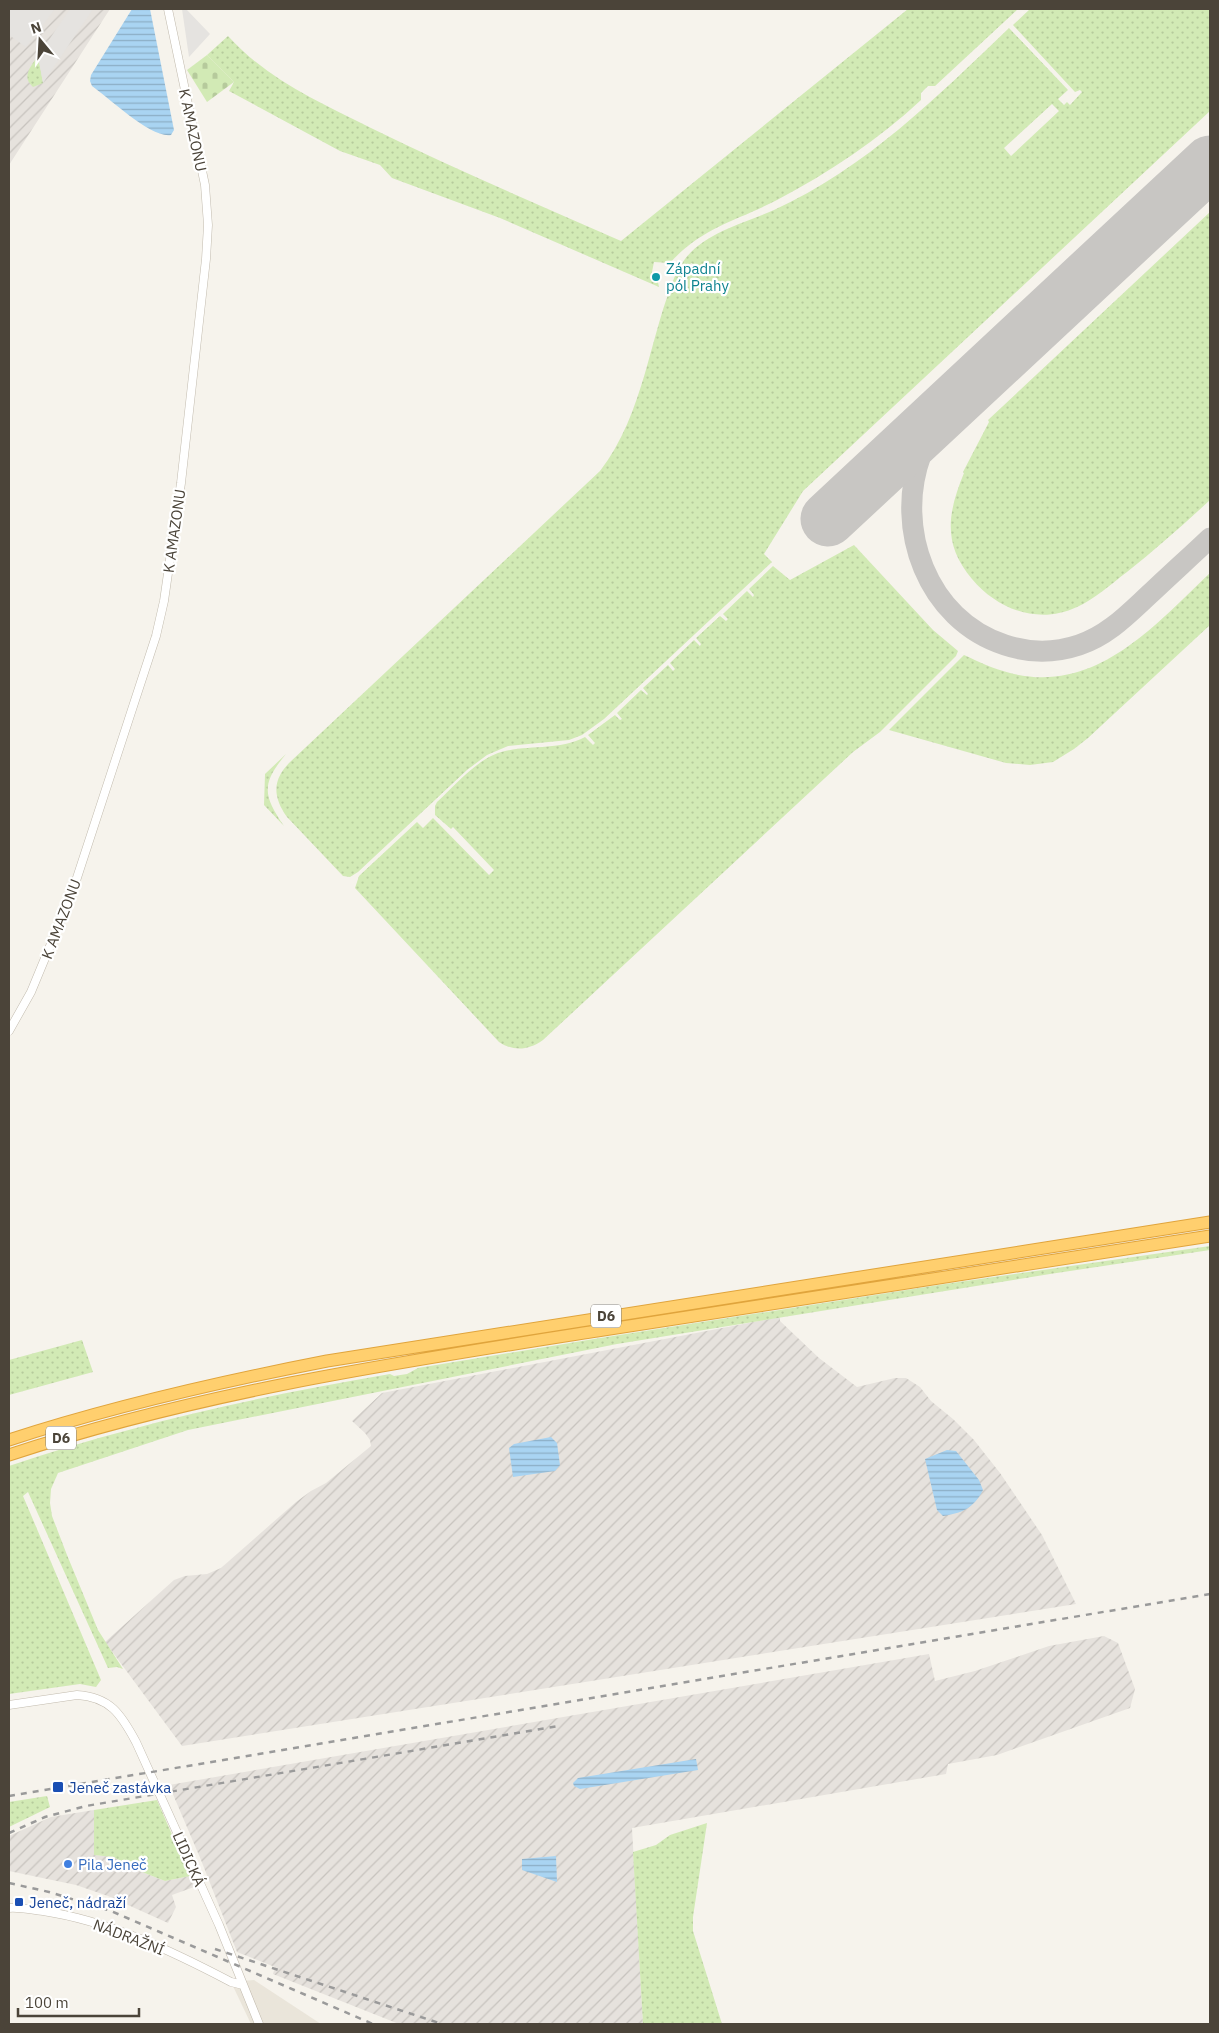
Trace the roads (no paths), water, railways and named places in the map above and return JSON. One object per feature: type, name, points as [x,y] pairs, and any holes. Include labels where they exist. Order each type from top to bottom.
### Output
[{"type":"highway","name":"D6","points":[[9,1440],[139,1402],[327,1361],[1210,1222]]},
{"type":"highway","name":"D6","points":[[9,1455],[52,1441],[183,1405],[329,1375],[481,1349],[1210,1236]]},
{"type":"street","name":"K AMAZONU","points":[[9,1031],[32,992],[72,893],[156,636],[165,591],[181,483],[205,268],[208,224],[201,161],[168,9]]},
{"type":"street","name":"LIDICKÁ","points":[[9,1705],[77,1695],[92,1697],[106,1702],[124,1718],[205,1894],[259,2024]]},
{"type":"street","name":"NÁDRAŽNÍ","points":[[9,1908],[63,1915],[108,1928],[148,1942],[231,1982],[243,1985]]},
{"type":"water","points":[[132,9],[150,9],[174,130],[171,135],[163,135],[142,124],[92,86],[90,81],[91,75]]},
{"type":"water","points":[[551,1437],[557,1443],[560,1465],[555,1471],[513,1477],[509,1448],[514,1444]]},
{"type":"water","points":[[947,1450],[956,1451],[979,1480],[983,1490],[971,1506],[956,1513],[943,1516],[937,1510],[925,1459]]},
{"type":"water","points":[[696,1759],[698,1770],[580,1789],[574,1786],[573,1783],[578,1778]]},
{"type":"water","points":[[556,1856],[557,1882],[522,1870],[522,1859]]},
{"type":"railway","points":[[9,1796],[1210,1594]]},
{"type":"railway","points":[[9,1833],[45,1817],[86,1806],[559,1726]]},
{"type":"railway","points":[[9,1883],[49,1892],[111,1911],[373,2024]]},
{"type":"railway","points":[[215,1949],[442,2024]]},
{"type":"place","name":"Západní pól Prahy","points":[[656,277]]},
{"type":"place","name":"Jeneč zastávka","points":[[58,1787]]},
{"type":"place","name":"Pila Jeneč","points":[[68,1864]]},
{"type":"place","name":"Jeneč, nádraží","points":[[19,1902]]}]
